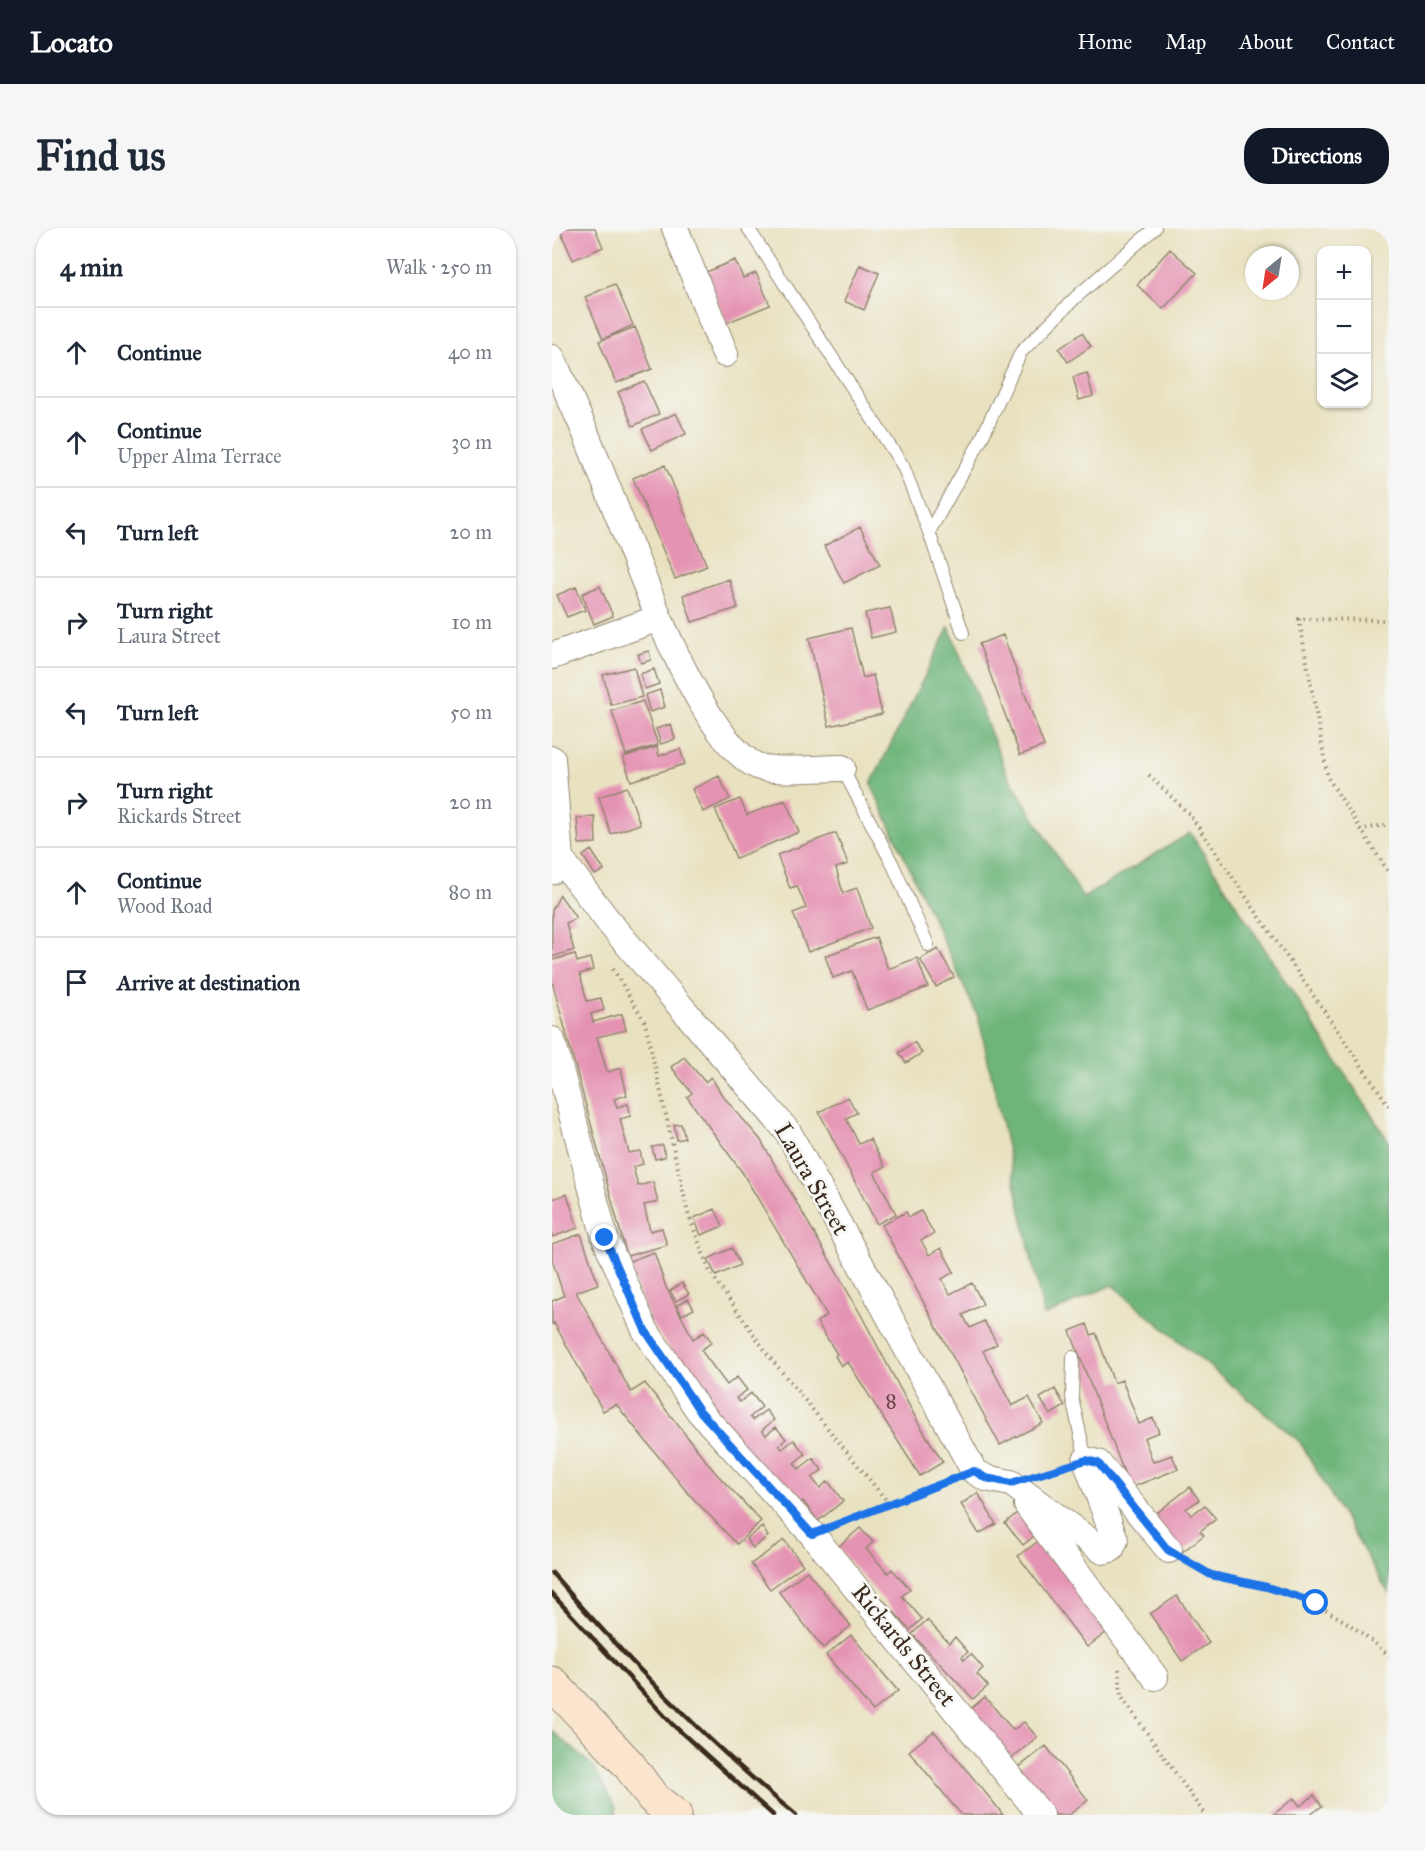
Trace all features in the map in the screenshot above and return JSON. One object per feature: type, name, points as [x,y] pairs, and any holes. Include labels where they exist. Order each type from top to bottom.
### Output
[{"type":"main road","points":[[552,1683],[629,1765],[658,1809]]},
{"type":"street","points":[[675,228],[725,354]]},
{"type":"street","points":[[552,358],[584,429],[659,618],[700,699],[730,746],[762,768],[842,768]]},
{"type":"street","points":[[552,656],[659,618]]},
{"type":"street","points":[[552,759],[555,860]]},
{"type":"street","name":"Laura Street","points":[[555,860],[788,1132],[974,1471]]},
{"type":"street","name":"Rickards Street","points":[[552,1040],[605,1238],[645,1330],[699,1410],[812,1534],[1041,1815]]},
{"type":"street","points":[[974,1471],[986,1478],[1011,1483],[1103,1551],[1111,1549],[1115,1540],[1086,1460]]},
{"type":"street","points":[[1086,1460],[1098,1463],[1168,1550]]},
{"type":"street","points":[[1011,1483],[1155,1677]]},
{"type":"lane","points":[[748,228],[903,466],[929,532],[963,633]]},
{"type":"lane","points":[[929,532],[981,440],[1021,352],[1075,298],[1155,228]]},
{"type":"lane","points":[[842,768],[893,865],[928,945]]},
{"type":"lane","points":[[1073,1357],[1072,1398],[1086,1460]]},
{"type":"path","points":[[1389,620],[1299,619],[1328,778],[1389,873]]},
{"type":"path","points":[[1149,775],[1190,815],[1389,1106]]},
{"type":"path","points":[[1360,830],[1389,824]]},
{"type":"path","points":[[612,926],[604,954],[645,1022],[688,1213],[710,1272],[769,1356],[890,1505]]},
{"type":"path","points":[[1011,1483],[1086,1460]]},
{"type":"path","points":[[812,1534],[974,1471]]},
{"type":"path","points":[[1168,1550],[1211,1575],[1267,1587],[1316,1603],[1370,1637],[1389,1656]]},
{"type":"path","points":[[1131,1645],[1117,1673],[1121,1696],[1205,1815]]},
{"type":"green space","points":[[949,627],[1007,774],[1083,898],[1190,833],[1389,1142],[1389,1594],[1300,1442],[1112,1285],[1044,1316],[979,1019],[871,784]]},
{"type":"green space","points":[[552,1731],[593,1766],[616,1807],[616,1815],[552,1815]]},
{"type":"building","points":[[559,228],[595,228],[603,247],[573,260]]},
{"type":"building","points":[[1170,249],[1197,273],[1163,309],[1137,285]]},
{"type":"building","points":[[735,260],[743,278],[756,273],[770,305],[726,323],[704,273]]},
{"type":"building","points":[[860,265],[879,273],[864,310],[844,301]]},
{"type":"building","points":[[615,284],[633,325],[603,339],[585,297]]},
{"type":"building","points":[[635,327],[652,369],[616,383],[599,341]]},
{"type":"building","points":[[1082,333],[1091,346],[1068,362],[1059,349]]},
{"type":"building","points":[[1087,373],[1093,396],[1079,400],[1073,377]]},
{"type":"building","points":[[644,381],[659,414],[633,426],[618,392]]},
{"type":"building","points":[[676,413],[686,434],[652,450],[642,429]]},
{"type":"building","points":[[665,465],[707,566],[675,579],[633,478]]},
{"type":"building","points":[[860,527],[880,565],[844,583],[824,546]]},
{"type":"building","points":[[729,579],[738,608],[692,622],[683,595]]},
{"type":"building","points":[[600,586],[613,616],[594,624],[582,594]]},
{"type":"building","points":[[576,587],[585,610],[567,617],[557,595]]},
{"type":"building","points":[[890,608],[896,632],[871,638],[865,613]]},
{"type":"building","points":[[851,628],[863,678],[873,675],[882,714],[829,726],[809,638]]},
{"type":"building","points":[[1003,635],[1044,746],[1020,755],[979,644]]},
{"type":"building","points":[[649,651],[651,660],[641,663],[638,654]]},
{"type":"building","points":[[634,667],[642,697],[611,705],[603,675]]},
{"type":"building","points":[[654,669],[659,684],[645,689],[640,674]]},
{"type":"building","points":[[660,690],[665,707],[650,712],[645,695]]},
{"type":"building","points":[[643,701],[658,745],[626,755],[612,711]]},
{"type":"building","points":[[671,724],[675,739],[661,744],[656,729]]},
{"type":"building","points":[[657,747],[659,756],[680,749],[685,764],[631,781],[623,757]]},
{"type":"building","points":[[719,776],[730,799],[703,812],[692,789]]},
{"type":"building","points":[[627,787],[640,824],[611,834],[599,797]]},
{"type":"building","points":[[740,799],[747,815],[785,800],[799,832],[736,858],[715,809]]},
{"type":"building","points":[[595,817],[596,843],[579,844],[577,818]]},
{"type":"building","points":[[836,833],[848,864],[836,868],[843,893],[857,888],[871,928],[808,952],[793,913],[806,908],[797,886],[790,888],[777,855]]},
{"type":"building","points":[[591,850],[604,870],[595,875],[583,856]]},
{"type":"building","points":[[560,895],[576,918],[566,923],[574,950],[552,957],[552,910]]},
{"type":"building","points":[[876,937],[888,969],[917,958],[928,987],[867,1010],[852,971],[833,978],[825,956]]},
{"type":"building","points":[[938,949],[954,977],[936,987],[920,959]]},
{"type":"building","points":[[575,954],[577,962],[590,958],[593,970],[580,974],[587,1001],[601,998],[604,1010],[591,1014],[593,1022],[622,1014],[626,1030],[597,1037],[607,1072],[621,1068],[627,1095],[614,1099],[617,1107],[628,1104],[631,1116],[620,1119],[629,1153],[640,1151],[643,1164],[633,1167],[638,1186],[653,1182],[658,1202],[644,1205],[650,1231],[662,1228],[667,1245],[627,1256],[552,981],[552,960]]},
{"type":"building","points":[[914,1042],[922,1053],[906,1063],[899,1053]]},
{"type":"building","points":[[684,1057],[705,1082],[711,1077],[722,1095],[760,1139],[860,1313],[919,1424],[943,1462],[920,1476],[848,1362],[841,1366],[835,1356],[837,1354],[817,1322],[827,1315],[742,1172],[687,1097],[692,1093],[671,1067]]},
{"type":"building","points":[[848,1097],[857,1113],[846,1118],[859,1144],[870,1139],[885,1167],[874,1172],[896,1214],[877,1224],[819,1112]]},
{"type":"building","points":[[681,1124],[685,1138],[677,1140],[674,1125]]},
{"type":"building","points":[[663,1145],[665,1157],[655,1159],[652,1147]]},
{"type":"building","points":[[567,1194],[578,1228],[552,1237],[552,1199]]},
{"type":"building","points":[[715,1209],[723,1226],[701,1235],[694,1218]]},
{"type":"building","points":[[921,1211],[934,1234],[921,1240],[929,1255],[941,1248],[954,1272],[942,1279],[950,1294],[972,1283],[983,1304],[963,1315],[970,1328],[984,1321],[997,1344],[983,1351],[1012,1406],[1029,1397],[1043,1423],[1000,1445],[882,1225],[906,1212],[909,1217]]},
{"type":"building","points":[[581,1234],[598,1284],[576,1292],[631,1392],[645,1383],[714,1471],[761,1521],[737,1544],[687,1492],[616,1404],[603,1411],[554,1323],[552,1324],[552,1301],[564,1296],[552,1260],[552,1244]]},
{"type":"building","points":[[732,1248],[740,1265],[716,1276],[708,1259]]},
{"type":"building","points":[[654,1252],[666,1287],[693,1339],[704,1332],[712,1342],[701,1350],[706,1357],[727,1385],[737,1377],[747,1390],[736,1398],[740,1402],[751,1393],[762,1407],[750,1417],[753,1420],[766,1410],[774,1420],[762,1430],[766,1435],[776,1427],[786,1439],[779,1445],[782,1449],[794,1440],[805,1454],[794,1463],[796,1466],[799,1469],[813,1458],[822,1470],[812,1478],[820,1488],[828,1481],[843,1501],[818,1521],[803,1501],[797,1507],[753,1467],[649,1320],[627,1262]]},
{"type":"building","points":[[682,1283],[689,1294],[676,1301],[670,1291]]},
{"type":"building","points":[[688,1299],[694,1309],[682,1315],[677,1305]]},
{"type":"building","points":[[1087,1324],[1091,1335],[1096,1333],[1114,1383],[1122,1380],[1139,1424],[1153,1418],[1159,1432],[1144,1438],[1153,1462],[1172,1455],[1178,1469],[1130,1488],[1070,1331]]},
{"type":"building","points":[[1055,1389],[1065,1406],[1050,1415],[1040,1398]]},
{"type":"building","points":[[1190,1487],[1199,1500],[1186,1509],[1191,1515],[1205,1505],[1216,1519],[1200,1531],[1204,1535],[1181,1553],[1153,1516]]},
{"type":"building","points":[[978,1493],[996,1524],[979,1534],[961,1504]]},
{"type":"building","points":[[1021,1510],[1039,1532],[1023,1545],[1005,1523]]},
{"type":"building","points":[[762,1527],[768,1536],[753,1548],[746,1539]]},
{"type":"building","points":[[860,1528],[873,1542],[866,1549],[888,1573],[892,1569],[910,1589],[902,1596],[922,1619],[910,1630],[837,1548]]},
{"type":"building","points":[[1043,1538],[1111,1629],[1087,1647],[1018,1556]]},
{"type":"building","points":[[784,1540],[803,1565],[770,1589],[751,1564]]},
{"type":"building","points":[[807,1571],[851,1626],[823,1648],[779,1592]]},
{"type":"building","points":[[1177,1596],[1209,1643],[1182,1661],[1150,1614]]},
{"type":"building","points":[[927,1620],[949,1643],[955,1637],[968,1652],[962,1657],[964,1660],[971,1654],[983,1668],[977,1674],[988,1686],[973,1699],[912,1634]]},
{"type":"building","points":[[851,1635],[898,1691],[873,1711],[826,1655]]},
{"type":"building","points":[[985,1697],[1013,1730],[1024,1722],[1037,1737],[1011,1759],[969,1710]]},
{"type":"building","points":[[934,1731],[1003,1815],[962,1815],[953,1805],[909,1751]]},
{"type":"building","points":[[1046,1746],[1088,1800],[1069,1815],[1055,1815],[1018,1768]]},
{"type":"building","points":[[1314,1795],[1322,1806],[1310,1815],[1273,1815],[1294,1798],[1300,1806]]},
{"type":"railway","points":[[552,1573],[609,1637],[699,1729],[796,1815]]},
{"type":"railway","points":[[552,1594],[672,1724],[773,1815]]},
{"type":"route","points":[[605,1238],[645,1330],[699,1410],[812,1534],[974,1471],[986,1478],[1011,1483],[1086,1460],[1098,1463],[1168,1550],[1211,1575],[1267,1587],[1316,1603]]}]
